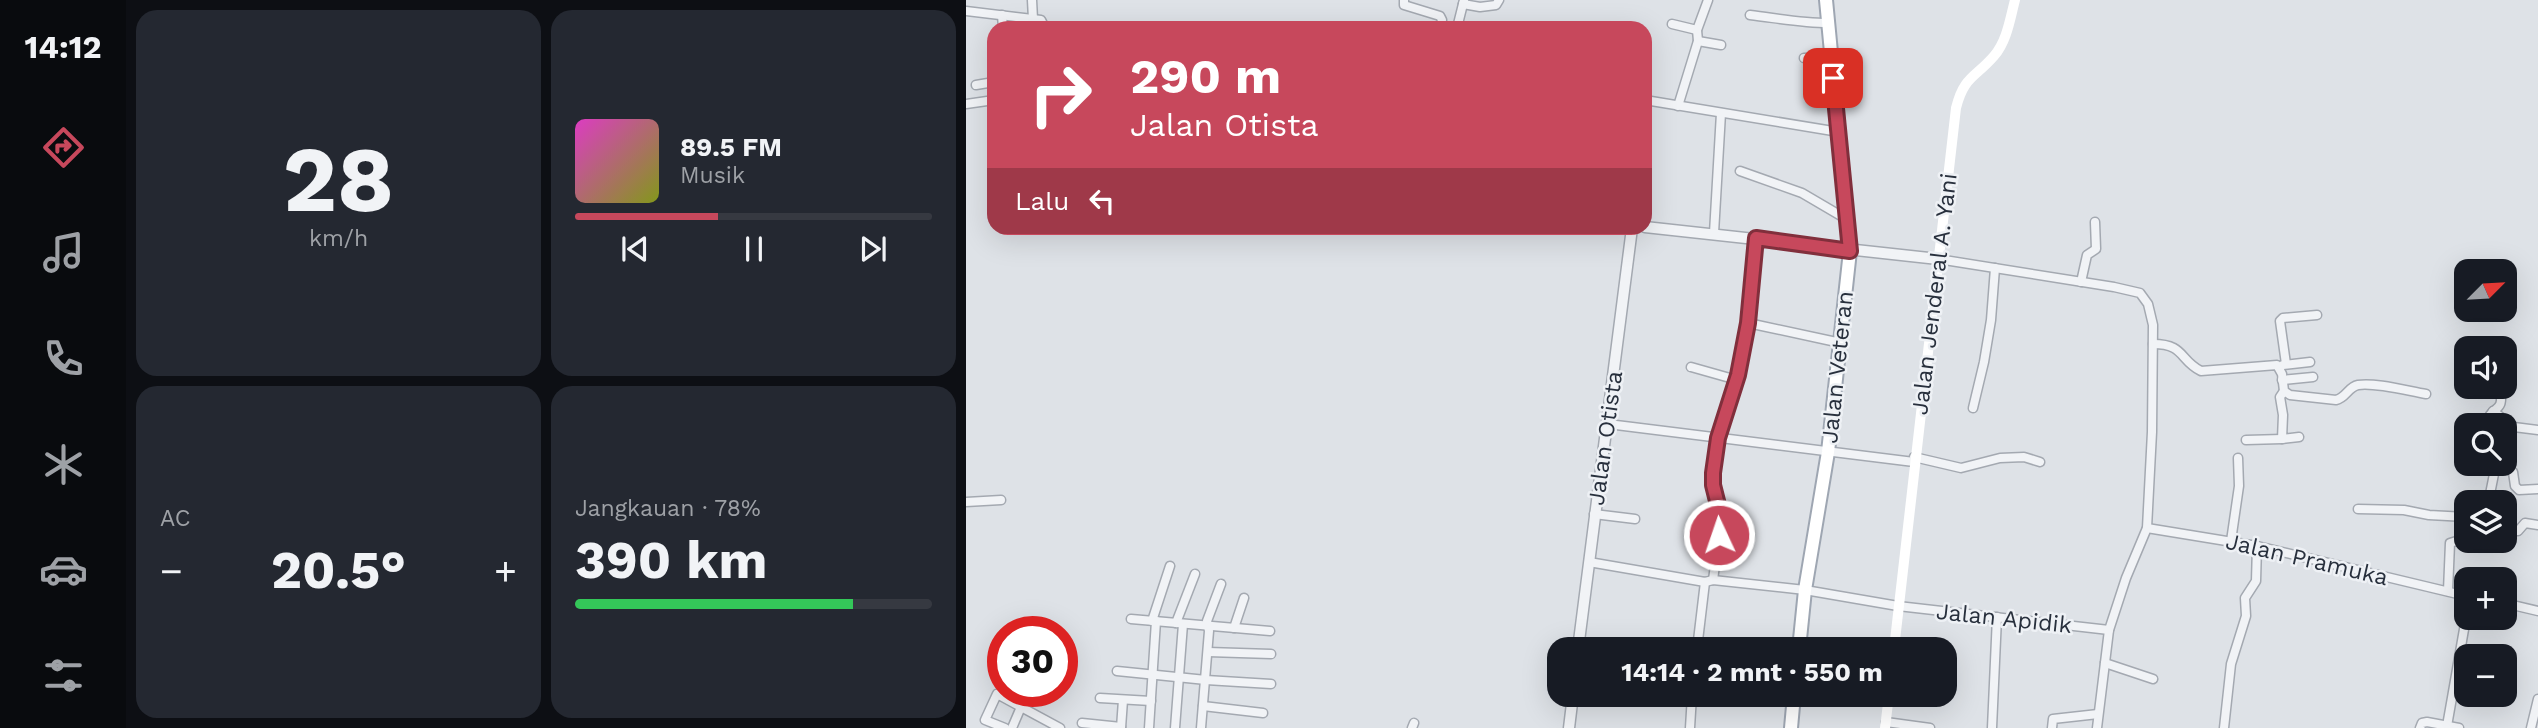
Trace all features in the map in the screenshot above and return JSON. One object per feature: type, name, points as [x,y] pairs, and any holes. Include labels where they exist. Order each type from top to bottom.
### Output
[{"type":"main road","name":"Jalan Veteran","points":[[1800,637],[1805,590],[1828,452],[1850,251],[1826,0]]},
{"type":"main road","name":"Jalan Jenderal A. Yani","points":[[1895,637],[1956,108],[1967,80],[1994,56],[2002,44],[2015,0]]},
{"type":"main road","points":[[1791,728],[1793,707]]},
{"type":"main road","points":[[1885,725],[1887,707]]},
{"type":"street","points":[[1032,0],[1033,19]]},
{"type":"street","points":[[1405,0],[1404,5],[1441,17],[1441,21]]},
{"type":"street","points":[[1459,21],[1463,2],[1489,6],[1496,5],[1499,0]]},
{"type":"street","points":[[1678,106],[1699,41],[1697,30],[1708,0]]},
{"type":"street","points":[[966,11],[1043,21]]},
{"type":"street","points":[[1002,15],[1002,21]]},
{"type":"street","points":[[1750,15],[1801,23],[1828,23]]},
{"type":"street","points":[[1672,24],[1697,30]]},
{"type":"street","points":[[1699,41],[1721,45]]},
{"type":"street","points":[[1804,58],[1831,57]]},
{"type":"street","points":[[976,85],[987,83]]},
{"type":"street","points":[[966,104],[987,101]]},
{"type":"street","points":[[1652,101],[1839,132]]},
{"type":"street","points":[[1714,233],[1721,113]]},
{"type":"street","points":[[1740,171],[1802,193],[1848,220]]},
{"type":"street","points":[[2081,282],[2087,255],[2096,249],[2095,222]]},
{"type":"street","points":[[1652,227],[1938,259],[2140,293],[2148,304],[2153,326],[2152,432],[2147,528],[2126,578],[2109,630],[2096,728]]},
{"type":"street","name":"Jalan Otista","points":[[1580,637],[1631,235]]},
{"type":"street","points":[[1699,637],[1719,535],[1718,505],[1713,485],[1718,438],[1737,380],[1748,323],[1756,238]]},
{"type":"street","points":[[1973,408],[1991,320],[1995,268]]},
{"type":"street","points":[[2282,439],[2283,415],[2280,397],[2284,391],[2280,367],[2280,321],[2283,318],[2317,315]]},
{"type":"street","points":[[1748,323],[1841,343]]},
{"type":"street","points":[[2153,344],[2164,344],[2180,350],[2193,367],[2201,371],[2311,362]]},
{"type":"street","points":[[1691,367],[1737,380]]},
{"type":"street","points":[[2282,380],[2313,377]]},
{"type":"street","points":[[2284,391],[2290,395],[2334,401],[2343,398],[2355,386],[2363,385],[2426,394]]},
{"type":"street","points":[[2503,399],[2501,406],[2493,411],[2514,427],[2538,430]]},
{"type":"street","points":[[1608,424],[1828,452],[1914,460],[1961,468],[2000,458],[2024,457],[2040,462]]},
{"type":"street","points":[[2246,440],[2299,437]]},
{"type":"street","points":[[2231,541],[2239,485],[2238,457]]},
{"type":"street","points":[[2514,476],[2515,486],[2519,490],[2538,489]]},
{"type":"street","points":[[966,502],[1001,500]]},
{"type":"street","points":[[2358,509],[2404,510],[2454,516]]},
{"type":"street","points":[[1594,514],[1635,519]]},
{"type":"street","points":[[2517,531],[2525,523],[2538,525]]},
{"type":"street","name":"Jalan Pramuka","points":[[2147,528],[2257,546],[2454,593]]},
{"type":"street","points":[[2448,591],[2450,542],[2454,541]]},
{"type":"street","points":[[2224,728],[2231,664],[2246,616],[2245,598],[2256,581],[2257,546]]},
{"type":"street","name":"Jalan Apidik","points":[[1589,562],[1709,581],[1805,590],[1898,606],[2109,630]]},
{"type":"street","points":[[1149,728],[1154,621],[1170,566]]},
{"type":"street","points":[[1175,728],[1179,623],[1195,574]]},
{"type":"street","points":[[1201,728],[1208,652],[1207,621],[1221,584]]},
{"type":"street","points":[[1234,628],[1244,598]]},
{"type":"street","points":[[2517,606],[2538,611]]},
{"type":"street","points":[[1992,728],[1997,617]]},
{"type":"street","points":[[1131,619],[1270,631]]},
{"type":"street","points":[[2448,726],[2464,630]]},
{"type":"street","points":[[1208,652],[1271,654]]},
{"type":"street","points":[[2105,663],[2153,679]]},
{"type":"street","points":[[1117,671],[1271,684]]},
{"type":"street","points":[[1100,698],[1151,701]]},
{"type":"street","points":[[2531,728],[2538,699]]},
{"type":"street","points":[[1082,723],[1121,728],[1123,700]]},
{"type":"street","points":[[1203,706],[1263,713]]},
{"type":"street","points":[[991,707],[985,720],[1005,728]]},
{"type":"street","points":[[1012,728],[1021,707],[1060,728]]},
{"type":"street","points":[[1569,728],[1572,707]]},
{"type":"street","points":[[1690,728],[1691,707]]},
{"type":"street","points":[[2052,728],[2053,719],[2098,714]]},
{"type":"street","points":[[2420,728],[2421,723],[2427,722],[2459,728]]},
{"type":"street","points":[[1885,725],[1930,728]]},
{"type":"route","points":[[1719,535],[1713,473],[1718,438],[1738,375],[1748,323],[1756,238],[1850,251],[1833,78]]}]
